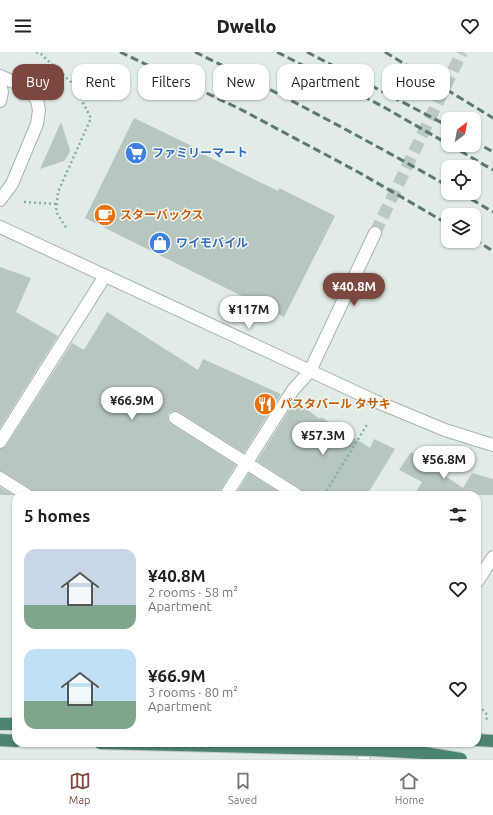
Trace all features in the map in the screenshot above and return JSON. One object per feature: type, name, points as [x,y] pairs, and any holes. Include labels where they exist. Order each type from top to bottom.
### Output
[{"type":"highway","points":[[0,724],[12,724]]},
{"type":"highway","points":[[0,740],[12,741]]},
{"type":"highway","points":[[481,740],[493,741]]},
{"type":"highway","points":[[256,747],[373,750],[424,753],[461,759]]},
{"type":"street","points":[[0,76],[23,86],[29,91],[37,100],[39,110],[37,124],[12,184],[0,200]]},
{"type":"street","points":[[0,84],[2,92],[0,101]]},
{"type":"street","points":[[0,227],[375,401],[445,430],[493,445]]},
{"type":"street","points":[[229,491],[293,390],[310,372],[375,233]]},
{"type":"street","points":[[0,442],[104,276]]},
{"type":"street","points":[[175,418],[292,491]]},
{"type":"street","points":[[0,478],[21,491]]},
{"type":"street","points":[[481,576],[493,557]]},
{"type":"street","points":[[362,747],[364,759]]},
{"type":"path","points":[[36,52],[41,54],[73,84],[92,118],[58,192],[56,212],[67,228]]},
{"type":"path","points":[[24,202],[57,204]]},
{"type":"path","points":[[326,491],[368,423]]},
{"type":"path","points":[[481,710],[486,713],[488,722],[482,722]]},
{"type":"building","points":[[134,118],[194,147],[193,149],[278,191],[279,188],[335,216],[284,317],[85,218]]},
{"type":"building","points":[[61,122],[70,150],[69,154],[64,161],[40,169]]},
{"type":"building","points":[[0,267],[31,278],[16,312],[58,336],[0,428]]},
{"type":"building","points":[[107,312],[198,370],[203,359],[281,394],[244,453],[179,412],[172,411],[168,414],[168,421],[171,424],[236,465],[220,491],[32,491],[4,472],[0,471],[0,449],[6,446],[72,343],[84,350]]},
{"type":"building","points":[[295,401],[320,419],[321,417],[370,448],[374,439],[395,449],[369,491],[302,491],[257,461]]},
{"type":"building","points":[[411,452],[463,488],[472,473],[493,479],[493,495],[481,495],[481,491],[416,491],[422,482],[399,470]]},
{"type":"building","points":[[249,473],[277,491],[238,491]]},
{"type":"building","points":[[0,487],[12,494],[12,495],[0,495]]},
{"type":"tunnel","points":[[375,233],[462,52]]},
{"type":"railway","points":[[120,52],[240,109],[360,173],[441,220]]},
{"type":"railway","points":[[195,52],[323,117],[441,182]]},
{"type":"railway","points":[[277,52],[382,106],[441,140]]},
{"type":"railway","points":[[307,52],[441,122]]},
{"type":"railway","points":[[385,52],[493,118]]},
{"type":"railway","points":[[481,145],[493,152]]},
{"type":"railway","points":[[462,152],[493,170]]},
{"type":"railway","points":[[473,200],[493,212]]},
{"type":"railway","points":[[481,243],[493,251]]},
{"type":"place","name":"ファミリーマート","points":[[136,153]]},
{"type":"place","name":"スターバックス","points":[[105,215]]},
{"type":"place","name":"ワイモバイル","points":[[160,243]]},
{"type":"place","name":"パスタバール タサキ","points":[[265,404]]}]
